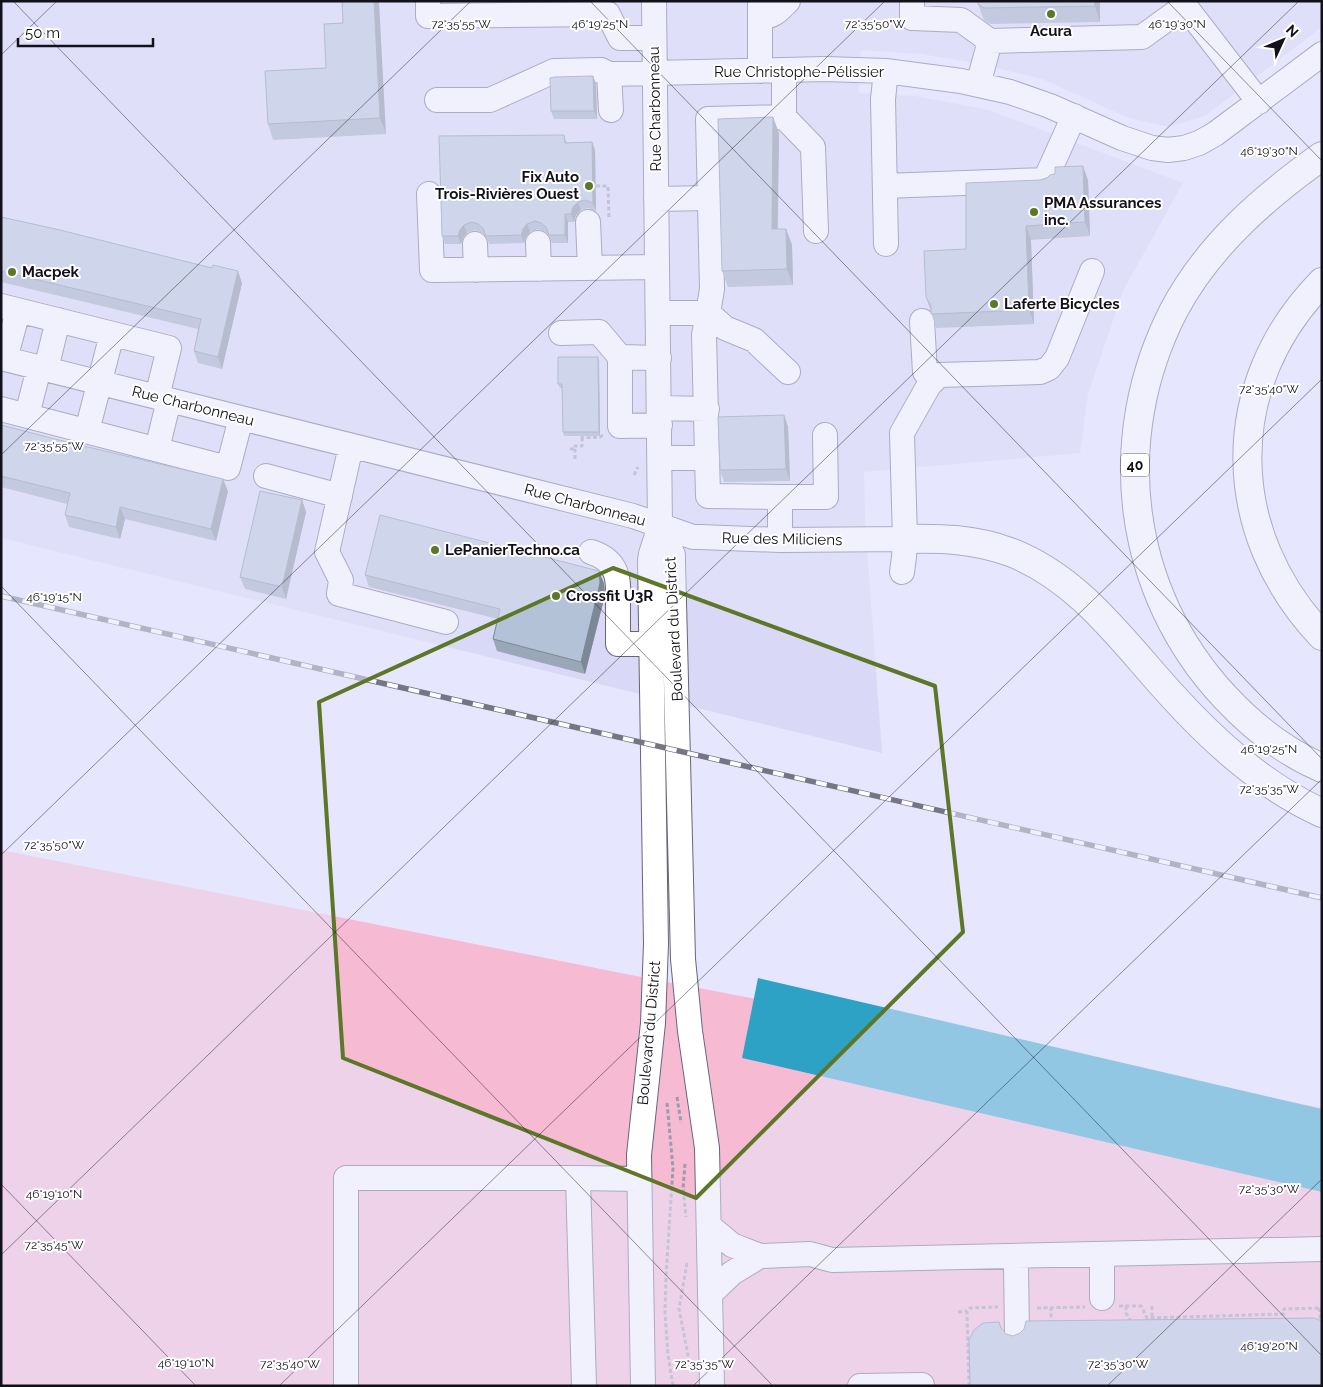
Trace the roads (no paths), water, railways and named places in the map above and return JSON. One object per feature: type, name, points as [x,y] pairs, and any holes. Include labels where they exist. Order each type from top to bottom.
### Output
[{"type":"highway","name":"40","points":[[1322,156],[1274,192],[1241,222],[1208,259],[1182,297],[1161,339],[1146,382],[1139,414],[1135,462],[1137,510],[1144,548],[1163,603],[1189,651],[1209,679],[1244,716],[1278,743],[1322,768]]},
{"type":"highway","points":[[1322,282],[1301,304],[1269,357],[1252,408],[1247,457],[1253,512],[1263,546],[1288,595],[1322,636]]},
{"type":"highway","points":[[905,539],[953,539],[980,543],[1011,552],[1045,570],[1090,604],[1178,703],[1225,750],[1276,788],[1322,813]]},
{"type":"street","points":[[428,1],[428,16],[608,14],[620,38],[654,38]]},
{"type":"street","name":"Rue Charbonneau","points":[[3,358],[633,516],[660,526],[654,1]]},
{"type":"street","points":[[760,9],[768,17],[774,15],[788,1]]},
{"type":"street","points":[[912,1],[912,18],[961,20],[990,41],[1142,37],[1184,3],[1259,102]]},
{"type":"street","points":[[760,9],[760,70]]},
{"type":"street","points":[[978,85],[990,41]]},
{"type":"street","name":"Rue Christophe-Pélissier","points":[[436,100],[490,100],[554,71],[601,70],[609,74],[654,74],[760,70],[856,69],[886,71],[978,85],[1023,96],[1143,146],[1176,150],[1206,139],[1322,54]]},
{"type":"street","points":[[784,70],[784,118],[813,147],[816,231]]},
{"type":"street","points":[[886,71],[883,98],[886,244]]},
{"type":"street","points":[[609,74],[610,110]]},
{"type":"street","points":[[885,186],[1045,180],[1074,116]]},
{"type":"street","points":[[784,118],[708,119],[712,289],[704,335],[708,496],[826,497],[825,435]]},
{"type":"street","points":[[430,194],[432,270],[657,267]]},
{"type":"street","points":[[656,199],[710,198]]},
{"type":"street","points":[[590,268],[598,223]]},
{"type":"street","points":[[538,243],[539,269]]},
{"type":"street","points":[[475,244],[476,270]]},
{"type":"street","points":[[902,572],[905,539],[902,432],[932,381],[939,375],[1040,372],[1049,368],[1057,358],[1092,271]]},
{"type":"street","points":[[3,358],[10,308],[169,348],[156,449]]},
{"type":"street","points":[[658,313],[708,313],[725,328],[754,340],[788,372]]},
{"type":"street","points":[[27,415],[58,320]]},
{"type":"street","points":[[922,321],[925,372],[932,381]]},
{"type":"street","points":[[561,333],[599,332],[612,368],[610,406],[620,426],[707,409]]},
{"type":"street","points":[[87,431],[112,334]]},
{"type":"street","points":[[612,368],[659,358]]},
{"type":"street","points":[[1,409],[228,468],[241,418]]},
{"type":"street","points":[[351,446],[327,552],[341,580],[339,594],[446,622]]},
{"type":"street","points":[[660,458],[707,458]]},
{"type":"street","points":[[266,476],[340,496]]},
{"type":"street","points":[[780,497],[780,540]]},
{"type":"street","name":"Rue des Miliciens","points":[[660,526],[693,537],[780,540],[905,539]]},
{"type":"street","name":"Boulevard du District","points":[[643,1386],[639,1179],[640,1133],[652,1032],[656,972],[651,554],[660,526]]},
{"type":"street","name":"Boulevard du District","points":[[660,526],[673,555],[674,562],[683,959],[690,1031],[707,1139],[698,1225],[711,1293],[712,1386]]},
{"type":"street","points":[[591,552],[607,560],[614,568],[618,580],[618,644],[651,644]]},
{"type":"street","points":[[346,1386],[346,1178],[639,1179]]},
{"type":"street","points":[[578,1178],[584,1386]]},
{"type":"street","points":[[698,1225],[732,1244],[760,1256],[810,1254],[832,1260],[1322,1249]]},
{"type":"street","points":[[1102,1254],[1103,1304]]},
{"type":"street","points":[[711,1293],[732,1273],[760,1256]]},
{"type":"street","points":[[1017,1334],[1016,1271],[1020,1256]]},
{"type":"street","points":[[860,1386],[922,1385]]},
{"type":"water","points":[[758,978],[1322,1109],[1322,1192],[742,1058]]},
{"type":"railway","points":[[1,596],[1322,898]]},
{"type":"place","name":"Acura","points":[[1051,14]]},
{"type":"place","name":"Fix Auto Trois-Rivières Ouest","points":[[589,186]]},
{"type":"place","name":"PMA Assurances inc.","points":[[1034,212]]},
{"type":"place","name":"Macpek","points":[[12,272]]},
{"type":"place","name":"Laferte Bicycles","points":[[994,304]]},
{"type":"place","name":"LePanierTechno.ca","points":[[435,550]]},
{"type":"place","name":"Crossfit U3R","points":[[556,596]]}]
